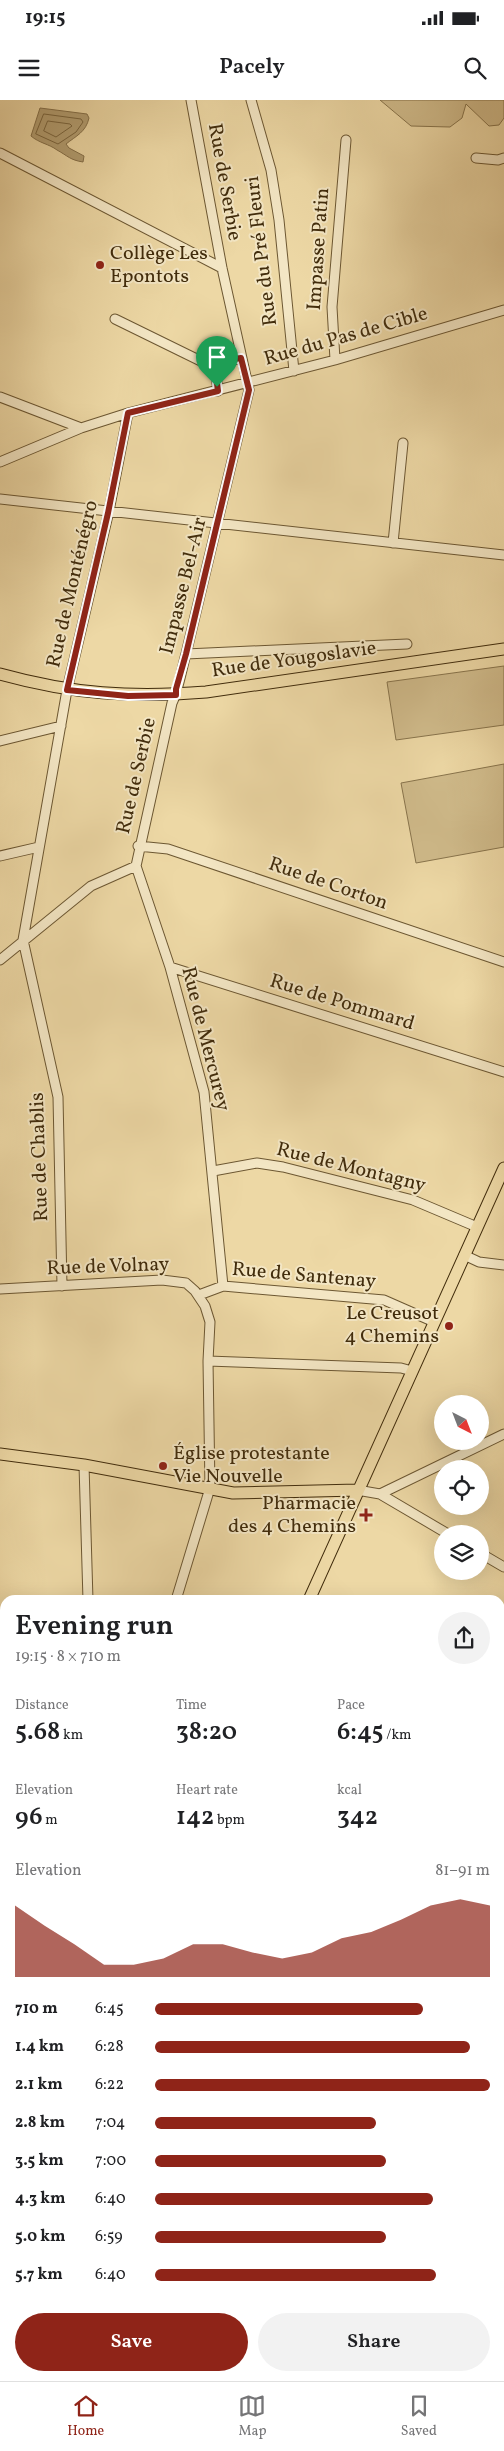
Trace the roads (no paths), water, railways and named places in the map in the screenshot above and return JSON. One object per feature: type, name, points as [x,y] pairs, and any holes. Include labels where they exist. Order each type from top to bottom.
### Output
[{"type":"main road","name":"Rue de Yougoslavie","points":[[0,674],[67,690],[128,696],[176,695],[504,649]]},
{"type":"main road","points":[[310,1595],[504,1168]]},
{"type":"main road","points":[[0,1454],[84,1465],[242,1493],[358,1490]]},
{"type":"street","name":"Rue de Serbie","points":[[191,100],[222,268],[241,358]]},
{"type":"street","name":"Rue du Pré Fleuri","points":[[251,100],[271,170],[279,220],[294,371]]},
{"type":"street","name":"Impasse Patin","points":[[335,360],[332,306],[346,140]]},
{"type":"street","points":[[0,153],[222,268]]},
{"type":"street","points":[[476,158],[498,160],[504,158]]},
{"type":"street","name":"Rue du Pas de Cible","points":[[0,462],[81,428],[128,413],[335,360],[504,310]]},
{"type":"street","points":[[115,320],[215,368]]},
{"type":"street","points":[[215,368],[227,360],[241,358]]},
{"type":"street","name":"Impasse Bel-Air","points":[[176,695],[249,390],[241,358]]},
{"type":"street","points":[[215,368],[218,391]]},
{"type":"street","points":[[0,397],[81,428]]},
{"type":"street","name":"Rue de Monténégro","points":[[23,940],[67,690],[109,510],[128,413]]},
{"type":"street","points":[[393,543],[403,443]]},
{"type":"street","points":[[0,500],[109,510],[504,555]]},
{"type":"street","points":[[186,654],[406,644]]},
{"type":"street","name":"Rue de Serbie","points":[[136,866],[138,846],[172,702],[176,695]]},
{"type":"street","points":[[0,742],[61,726]]},
{"type":"street","name":"Rue de Corton","points":[[138,846],[168,848],[504,962]]},
{"type":"street","points":[[0,856],[39,847]]},
{"type":"street","points":[[0,960],[91,886],[136,866]]},
{"type":"street","name":"Rue de Mercurey","points":[[136,866],[170,967],[204,1092],[223,1286]]},
{"type":"street","name":"Rue de Chablis","points":[[23,940],[58,1097],[62,1286]]},
{"type":"street","name":"Rue de Pommard","points":[[170,967],[504,1072]]},
{"type":"street","name":"Rue de Montagny","points":[[213,1171],[257,1164],[284,1167],[413,1200],[477,1227]]},
{"type":"street","points":[[464,1255],[479,1262],[504,1265]]},
{"type":"street","name":"Rue de Volnay","points":[[0,1289],[177,1281],[186,1283],[199,1295],[210,1322],[208,1361],[210,1488],[178,1595]]},
{"type":"street","name":"Rue de Santenay","points":[[199,1295],[223,1286],[384,1300],[434,1322]]},
{"type":"street","points":[[208,1361],[401,1368],[412,1371]]},
{"type":"street","points":[[380,1494],[504,1434]]},
{"type":"street","points":[[84,1465],[88,1595]]},
{"type":"street","points":[[358,1490],[380,1494],[434,1526]]},
{"type":"street","points":[[489,1558],[504,1567]]},
{"type":"water","points":[[40,108],[87,114],[89,118],[86,127],[66,144],[69,148],[84,156],[83,162],[72,159],[31,136]]},
{"type":"place","name":"Collège Les Epontots","points":[[100,265]]},
{"type":"place","name":"Le Creusot 4 Chemins","points":[[449,1326]]},
{"type":"place","name":"Église protestante Vie Nouvelle","points":[[163,1466]]},
{"type":"place","name":"Pharmacie des 4 Chemins","points":[[366,1515]]}]
